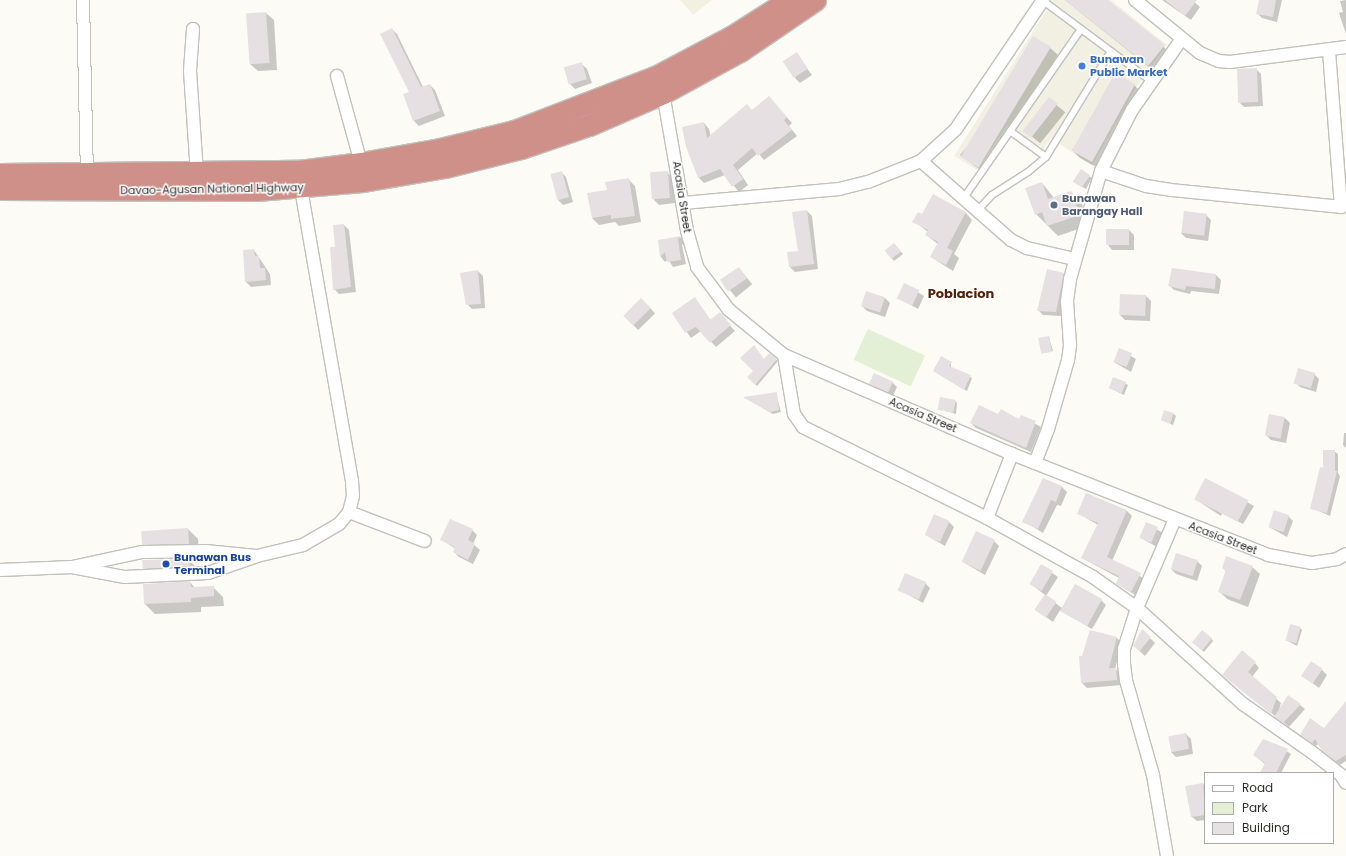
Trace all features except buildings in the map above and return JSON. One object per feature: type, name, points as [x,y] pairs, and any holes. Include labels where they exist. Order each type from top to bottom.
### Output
[{"type":"highway","name":"Davao-Agusan National Highway","points":[[0,174],[87,182],[300,179],[361,163],[440,149],[514,131],[588,104],[679,74],[740,51],[796,4]]},
{"type":"highway","name":"Davao-Agusan National Highway","points":[[0,189],[197,173],[363,181],[445,167],[521,148],[589,125],[663,93],[679,74]]},
{"type":"street","points":[[83,0],[87,182]]},
{"type":"street","points":[[683,203],[839,189],[868,182],[921,161],[956,130],[1042,0]]},
{"type":"street","points":[[1141,2],[1181,40],[1209,58],[1230,62],[1346,47]]},
{"type":"street","points":[[193,29],[190,70],[197,173]]},
{"type":"street","points":[[1035,463],[1064,377],[1070,345],[1066,316],[1074,259],[1101,171],[1114,142],[1151,81],[1181,40]]},
{"type":"street","points":[[1101,171],[1146,186],[1171,190],[1341,207],[1329,50]]},
{"type":"street","points":[[337,76],[361,163]]},
{"type":"street","name":"Acasia Street","points":[[663,93],[692,251],[706,282],[743,322],[784,355],[1012,454],[1175,519],[1286,560],[1312,563],[1337,559],[1346,554]]},
{"type":"street","points":[[921,161],[1011,240],[1028,248],[1074,259]]},
{"type":"street","points":[[72,567],[125,577],[190,576],[229,568],[257,556],[303,545],[322,536],[339,524],[349,512],[353,496],[352,481],[300,179]]},
{"type":"street","points":[[784,355],[794,414],[803,427],[986,518],[1093,577],[1137,608],[1243,704],[1313,752],[1341,775],[1346,783]]},
{"type":"street","points":[[986,518],[1012,454]]},
{"type":"street","points":[[349,512],[425,541]]},
{"type":"street","points":[[1167,856],[1153,776],[1126,680],[1124,649],[1137,608],[1175,519]]},
{"type":"street","points":[[0,570],[72,567],[114,556],[142,552],[206,551],[257,556]]},
{"type":"lane","points":[[1042,0],[1151,81]]},
{"type":"lane","points":[[963,199],[1080,29]]},
{"type":"lane","points":[[977,211],[992,195],[1028,172],[1046,157],[1111,51]]},
{"type":"lane","points":[[1010,131],[1046,157]]},
{"type":"shaded area","points":[[680,0],[712,0],[693,15]]},
{"type":"shaded area","name":"Bunawan Public Market","points":[[1053,0],[1111,0],[1167,45],[1137,86],[1092,166],[1051,138],[1043,149],[1007,125],[977,170],[954,156]]},
{"type":"green space","points":[[868,329],[925,356],[911,386],[854,360]]},
{"type":"place","name":"Bunawan Public Market","points":[[1082,66]]},
{"type":"place","name":"Bunawan Barangay Hall","points":[[1054,205]]},
{"type":"place","name":"Bunawan Bus Terminal","points":[[166,564]]},
{"type":"district","name":"Poblacion","points":[[961,294]]}]
